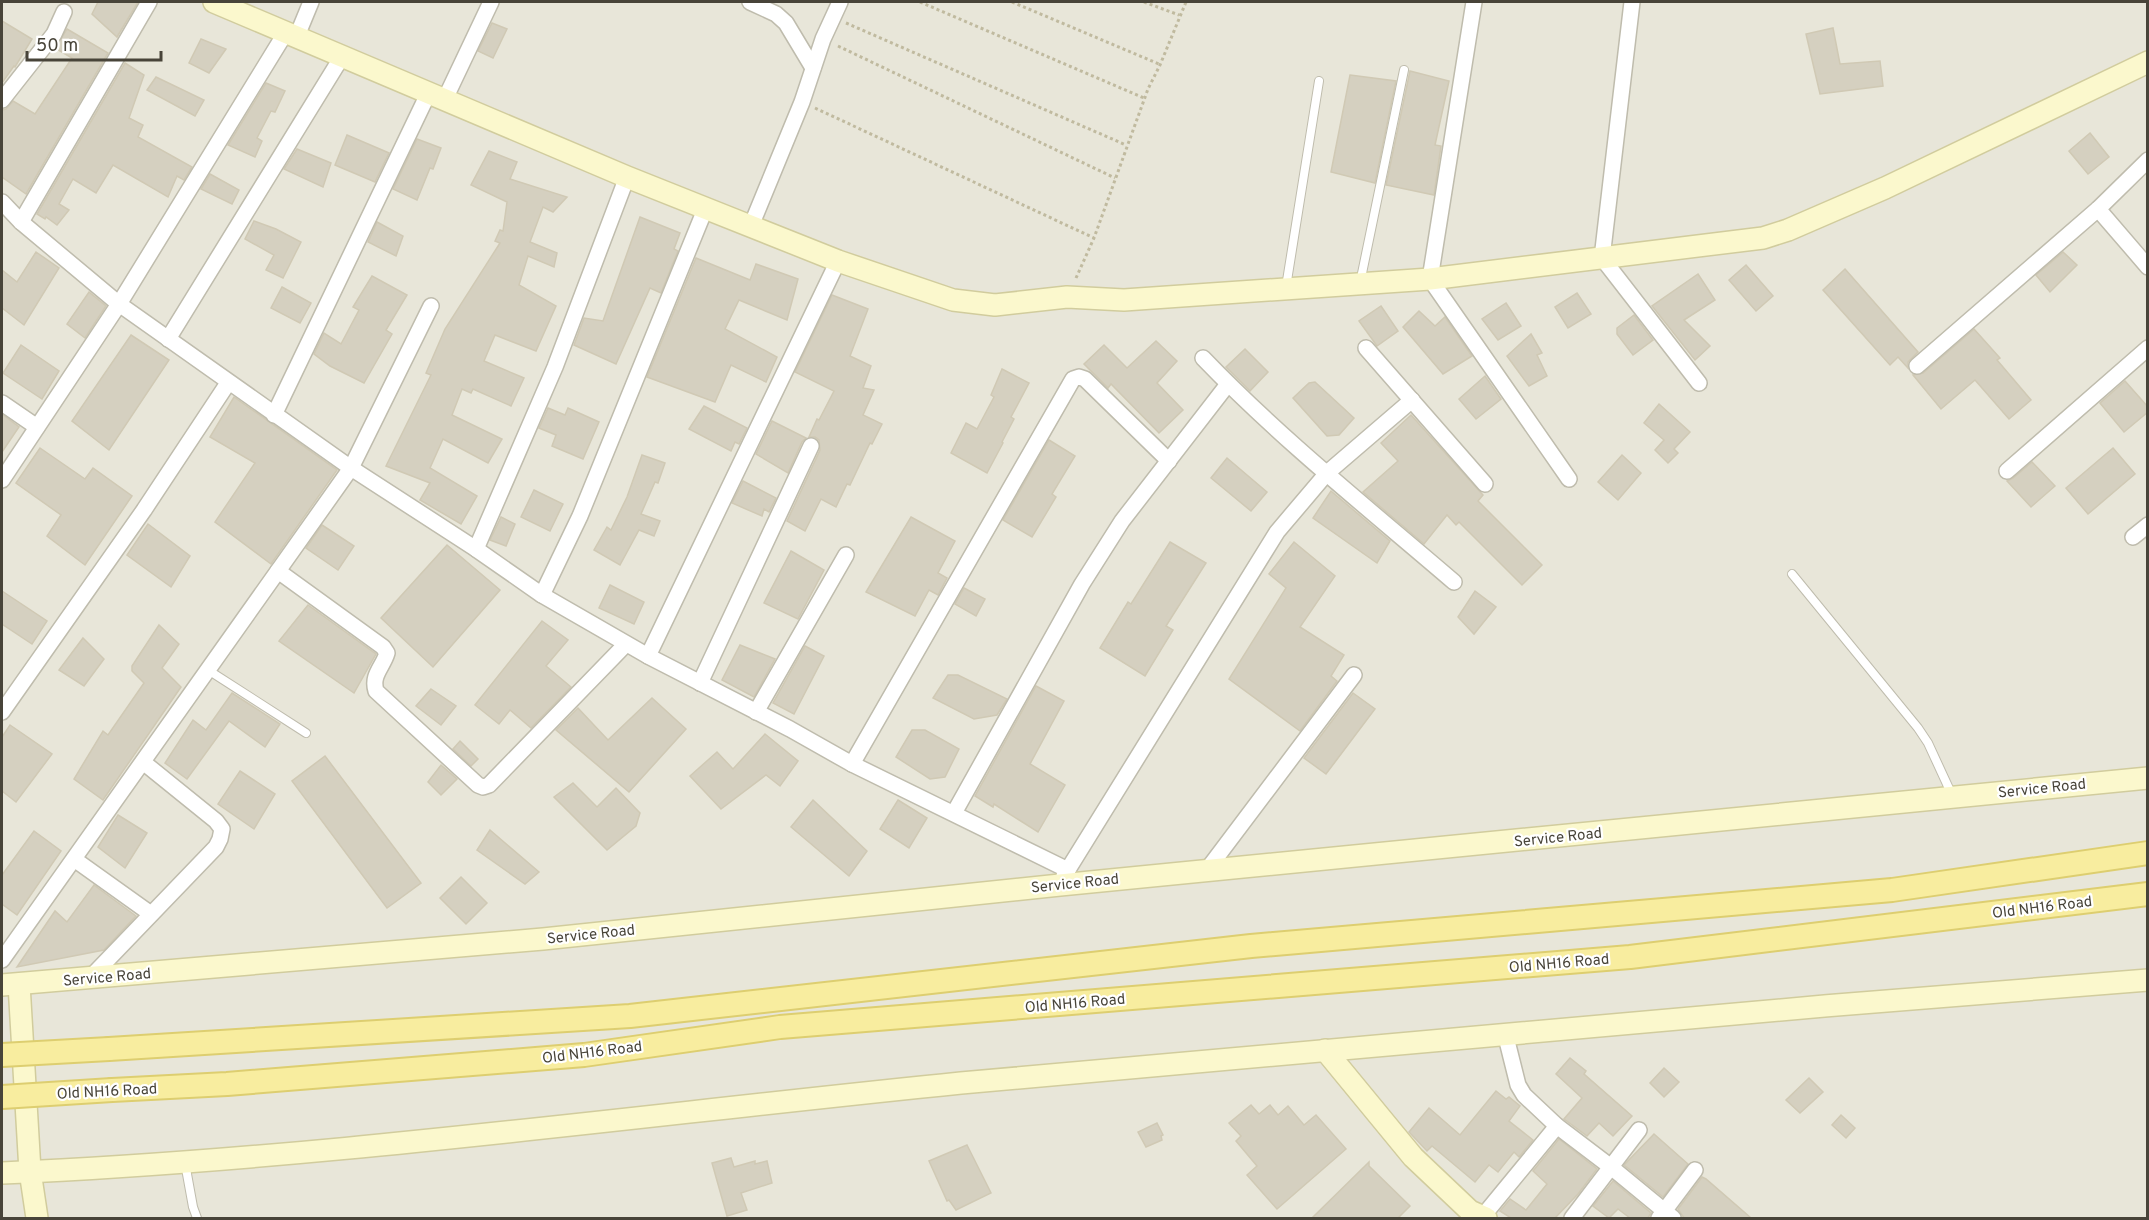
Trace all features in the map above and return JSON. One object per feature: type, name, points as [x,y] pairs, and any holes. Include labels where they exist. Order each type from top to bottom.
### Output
[{"type":"main road","name":"Old NH16 Road","points":[[2,1055],[630,1016],[1251,946],[1892,890],[2148,853]]},
{"type":"main road","name":"Old NH16 Road","points":[[2,1097],[227,1084],[572,1056],[780,1027],[1630,957],[2148,894]]},
{"type":"street","points":[[21,222],[149,2]]},
{"type":"street","points":[[214,2],[627,177],[838,261],[952,300],[995,305],[1067,297],[1124,300],[1430,279],[1763,238],[1788,230],[1885,188],[2148,62]]},
{"type":"street","points":[[2,480],[119,304],[311,2]]},
{"type":"street","points":[[274,415],[437,95],[491,2]]},
{"type":"street","points":[[750,2],[776,14],[786,23],[813,68]]},
{"type":"street","points":[[751,226],[802,102],[823,39],[840,2]]},
{"type":"street","points":[[1474,2],[1430,279],[1569,479]]},
{"type":"street","points":[[1632,2],[1602,258],[1700,383]]},
{"type":"street","points":[[2,100],[54,33],[64,12]]},
{"type":"street","points":[[168,339],[343,55]]},
{"type":"street","points":[[1917,366],[2098,209],[2148,160]]},
{"type":"street","points":[[476,549],[555,367],[627,177]]},
{"type":"street","points":[[2,202],[21,222],[119,304],[351,468],[542,595],[648,657],[852,764],[954,813],[1064,877],[1277,532],[1327,473],[1412,400]]},
{"type":"street","points":[[542,595],[580,516],[706,207]]},
{"type":"street","points":[[2098,209],[2148,267]]},
{"type":"street","points":[[648,657],[838,261]]},
{"type":"street","points":[[2,960],[351,468],[431,306]]},
{"type":"street","points":[[1366,348],[1485,484]]},
{"type":"street","points":[[2007,471],[2148,348]]},
{"type":"street","points":[[1203,358],[1228,384],[1327,473],[1454,582]]},
{"type":"street","points":[[852,764],[1073,379],[1079,377],[1085,380],[1168,461]]},
{"type":"street","points":[[2,712],[144,510],[228,383]]},
{"type":"street","points":[[954,813],[1082,584],[1122,521],[1228,384]]},
{"type":"street","points":[[2,403],[37,427]]},
{"type":"street","points":[[700,683],[811,446]]},
{"type":"street","points":[[2133,537],[2148,525]]},
{"type":"street","points":[[756,712],[846,555]]},
{"type":"street","points":[[278,571],[387,652],[385,660],[374,676],[373,683],[376,691],[478,785],[483,787],[489,785],[626,644]]},
{"type":"street","points":[[1207,870],[1354,675]]},
{"type":"street","points":[[90,978],[216,847],[220,839],[222,829],[216,821],[143,762]]},
{"type":"street","name":"Service Road","points":[[10,985],[543,939],[1064,877],[1207,870],[2148,778]]},
{"type":"street","points":[[74,859],[151,914]]},
{"type":"street","points":[[2,1173],[255,1156],[961,1083],[1724,1013],[2148,980]]},
{"type":"street","points":[[10,985],[37,1218]]},
{"type":"street","points":[[1505,1033],[1518,1085],[1524,1095],[1557,1126],[1611,1167],[1665,1216],[1695,1170]]},
{"type":"street","points":[[1325,1050],[1413,1157],[1475,1216],[1557,1126]]},
{"type":"street","points":[[1572,1218],[1639,1130]]},
{"type":"lane","points":[[1359,284],[1404,70]]},
{"type":"lane","points":[[1286,289],[1318,81]]},
{"type":"lane","points":[[1792,574],[1928,743],[1953,797]]},
{"type":"lane","points":[[208,670],[306,733]]},
{"type":"lane","points":[[185,1162],[197,1218]]},
{"type":"path","points":[[920,2],[1145,99]]},
{"type":"path","points":[[1012,2],[1160,65]]},
{"type":"path","points":[[1144,2],[1179,15]]},
{"type":"path","points":[[1067,297],[1094,238],[1126,145],[1186,2]]},
{"type":"path","points":[[834,17],[1126,145]]},
{"type":"path","points":[[823,39],[1115,178]]},
{"type":"path","points":[[802,102],[1094,238]]},
{"type":"shaded area","points":[[2,2],[2147,2],[2147,1218],[2,1218]]},
{"type":"building","points":[[98,2],[138,2],[117,37],[92,14]]},
{"type":"building","points":[[2,21],[32,39],[2,83]]},
{"type":"building","points":[[492,23],[507,29],[493,58],[478,51]]},
{"type":"building","points":[[1833,28],[1840,64],[1880,61],[1883,86],[1820,94],[1806,34]]},
{"type":"building","points":[[67,29],[108,53],[26,194],[2,177],[2,110],[13,101],[35,114],[72,58],[55,48]]},
{"type":"building","points":[[201,39],[226,49],[209,73],[189,63]]},
{"type":"building","points":[[125,63],[144,75],[129,118],[143,125],[138,137],[192,167],[184,180],[177,176],[168,197],[113,165],[96,193],[73,179],[59,204],[69,210],[57,225],[37,214]]},
{"type":"building","points":[[1410,71],[1449,81],[1435,145],[1441,146],[1434,195],[1386,185]]},
{"type":"building","points":[[1350,75],[1396,81],[1375,183],[1331,172]]},
{"type":"building","points":[[156,77],[204,100],[195,116],[147,90]]},
{"type":"building","points":[[266,83],[285,91],[275,112],[271,111],[257,138],[262,141],[255,157],[228,145]]},
{"type":"building","points":[[2090,133],[2109,157],[2088,174],[2069,151]]},
{"type":"building","points":[[347,135],[389,153],[375,182],[335,165]]},
{"type":"building","points":[[417,139],[441,148],[417,200],[393,189]]},
{"type":"building","points":[[297,149],[331,163],[323,187],[284,169]]},
{"type":"building","points":[[489,151],[517,162],[510,179],[567,197],[553,212],[543,207],[530,242],[557,253],[554,267],[528,256],[519,285],[556,306],[536,351],[495,335],[484,361],[524,378],[511,406],[473,389],[471,393],[462,389],[452,415],[502,439],[488,463],[443,439],[430,468],[477,496],[461,524],[420,500],[430,483],[386,466],[431,375],[426,373],[445,329],[500,243],[495,241],[500,230],[503,231],[507,202],[471,185]]},
{"type":"building","points":[[210,174],[239,190],[232,204],[201,189]]},
{"type":"building","points":[[640,217],[680,233],[674,249],[678,251],[661,293],[650,288],[616,364],[574,345],[584,318],[603,321]]},
{"type":"building","points":[[254,221],[301,242],[283,278],[266,270],[274,255],[245,239]]},
{"type":"building","points":[[377,222],[403,236],[396,256],[368,242]]},
{"type":"building","points":[[36,252],[59,268],[24,325],[2,308],[2,270],[17,282]]},
{"type":"building","points":[[2063,252],[2077,265],[2050,292],[2036,275]]},
{"type":"building","points":[[696,258],[750,280],[756,264],[798,279],[787,320],[739,300],[725,329],[777,357],[766,382],[731,365],[715,402],[647,377]]},
{"type":"building","points":[[1746,265],[1773,296],[1756,311],[1729,280]]},
{"type":"building","points":[[1845,269],[1918,352],[1908,362],[1908,368],[1898,357],[1890,365],[1823,290]]},
{"type":"building","points":[[1698,274],[1715,300],[1684,320],[1710,346],[1695,360],[1652,306]]},
{"type":"building","points":[[372,276],[407,295],[386,330],[392,334],[364,383],[330,366],[314,354],[324,333],[341,344],[359,310],[353,307]]},
{"type":"building","points":[[282,287],[311,303],[300,323],[271,308]]},
{"type":"building","points":[[89,292],[106,306],[85,338],[67,324]]},
{"type":"building","points":[[1577,293],[1591,314],[1568,328],[1555,307]]},
{"type":"building","points":[[832,295],[868,309],[850,356],[871,366],[863,388],[874,390],[863,415],[882,424],[836,507],[821,499],[805,531],[787,521],[820,450],[819,440],[809,437],[834,391],[795,372]]},
{"type":"building","points":[[1506,303],[1521,326],[1498,340],[1482,319]]},
{"type":"building","points":[[1381,306],[1398,331],[1377,346],[1359,321]]},
{"type":"building","points":[[1419,311],[1435,326],[1445,317],[1472,356],[1443,374],[1403,327]]},
{"type":"building","points":[[1634,315],[1653,340],[1633,355],[1617,334],[1617,328]]},
{"type":"building","points":[[1974,329],[2000,358],[1997,360],[2031,400],[2009,419],[1975,380],[1941,409],[1913,375],[1923,373]]},
{"type":"building","points":[[1531,334],[1542,353],[1537,355],[1547,376],[1529,386],[1507,356]]},
{"type":"building","points":[[131,335],[169,360],[109,450],[72,421]]},
{"type":"building","points":[[1156,341],[1177,361],[1157,383],[1183,410],[1159,433],[1111,384],[1108,388],[1084,364],[1104,345],[1127,368]]},
{"type":"building","points":[[21,345],[59,371],[42,399],[3,373]]},
{"type":"building","points":[[1245,349],[1268,372],[1250,391],[1226,367]]},
{"type":"building","points":[[1002,369],[1029,383],[1011,417],[1014,419],[987,473],[951,453],[966,423],[977,429],[994,397],[991,395]]},
{"type":"building","points":[[1485,376],[1501,399],[1476,419],[1459,399]]},
{"type":"building","points":[[2125,381],[2148,407],[2148,412],[2124,432],[2100,403]]},
{"type":"building","points":[[1315,382],[1354,418],[1339,435],[1327,436],[1293,398],[1309,383]]},
{"type":"building","points":[[234,397],[337,470],[271,564],[215,522],[255,463],[210,437]]},
{"type":"building","points":[[1659,404],[1690,432],[1674,449],[1678,453],[1668,463],[1655,450],[1664,440],[1644,423]]},
{"type":"building","points":[[704,406],[747,428],[739,444],[735,442],[731,451],[689,429]]},
{"type":"building","points":[[548,408],[565,415],[568,408],[599,422],[583,459],[552,446],[556,435],[539,428]]},
{"type":"building","points":[[2,414],[19,427],[2,452]]},
{"type":"building","points":[[1411,415],[1483,495],[1478,501],[1542,565],[1522,585],[1459,522],[1456,525],[1447,515],[1424,544],[1363,492],[1398,461],[1381,443]]},
{"type":"building","points":[[772,421],[806,438],[788,473],[756,454]]},
{"type":"building","points":[[1049,440],[1075,456],[1052,494],[1056,497],[1032,537],[1003,520]]},
{"type":"building","points":[[40,448],[85,479],[93,468],[132,496],[85,565],[47,536],[61,515],[16,483]]},
{"type":"building","points":[[2113,448],[2135,474],[2088,514],[2066,488]]},
{"type":"building","points":[[642,455],[665,463],[658,483],[655,482],[641,514],[660,521],[654,536],[639,530],[620,565],[594,550],[607,527],[611,530],[627,497]]},
{"type":"building","points":[[1622,455],[1641,473],[1618,500],[1598,482]]},
{"type":"building","points":[[1227,458],[1267,492],[1251,511],[1211,478]]},
{"type":"building","points":[[2032,462],[2055,486],[2031,507],[2007,481]]},
{"type":"building","points":[[743,481],[776,498],[769,512],[764,509],[762,516],[732,503]]},
{"type":"building","points":[[534,490],[563,504],[550,531],[521,517]]},
{"type":"building","points":[[1331,491],[1390,541],[1377,563],[1313,518]]},
{"type":"building","points":[[501,517],[515,524],[506,546],[490,540]]},
{"type":"building","points":[[911,517],[955,541],[938,573],[947,578],[938,595],[929,590],[915,616],[866,592]]},
{"type":"building","points":[[148,524],[190,556],[171,587],[127,555]]},
{"type":"building","points":[[322,525],[354,546],[338,570],[306,548]]},
{"type":"building","points":[[1170,542],[1206,563],[1166,626],[1173,630],[1145,676],[1100,648],[1128,602],[1131,604]]},
{"type":"building","points":[[1294,542],[1335,576],[1300,627],[1344,655],[1331,676],[1337,681],[1300,731],[1229,679],[1286,588],[1269,574]]},
{"type":"building","points":[[447,545],[500,590],[433,667],[381,618]]},
{"type":"building","points":[[791,551],[824,570],[798,619],[764,603]]},
{"type":"building","points":[[610,585],[644,602],[634,624],[599,608]]},
{"type":"building","points":[[964,588],[985,599],[976,616],[955,604]]},
{"type":"building","points":[[2,591],[47,621],[32,644],[2,624]]},
{"type":"building","points":[[1475,591],[1496,607],[1474,634],[1458,617]]},
{"type":"building","points":[[308,605],[376,654],[354,693],[279,641]]},
{"type":"building","points":[[542,621],[568,640],[546,666],[571,687],[531,728],[510,710],[499,724],[475,705]]},
{"type":"building","points":[[159,625],[179,644],[162,668],[181,687],[103,800],[74,779],[103,731],[108,735],[144,683],[132,671],[132,666]]},
{"type":"building","points":[[83,638],[104,659],[84,686],[59,670]]},
{"type":"building","points":[[740,645],[775,659],[754,697],[722,680]]},
{"type":"building","points":[[805,646],[824,656],[794,714],[773,703]]},
{"type":"building","points":[[948,675],[958,675],[1007,699],[997,715],[974,719],[933,698]]},
{"type":"building","points":[[1036,686],[1064,701],[1030,764],[1065,785],[1038,832],[994,804],[993,807],[975,796]]},
{"type":"building","points":[[431,689],[456,706],[441,725],[416,706]]},
{"type":"building","points":[[232,693],[280,724],[265,747],[229,721],[187,779],[165,763],[193,720],[206,730]]},
{"type":"building","points":[[1353,693],[1375,709],[1326,774],[1304,758]]},
{"type":"building","points":[[652,698],[686,729],[629,792],[556,730],[578,708],[608,740]]},
{"type":"building","points":[[10,725],[52,754],[16,802],[2,791],[2,737]]},
{"type":"building","points":[[912,730],[925,730],[959,749],[945,777],[930,779],[896,757]]},
{"type":"building","points":[[765,734],[798,761],[780,786],[766,775],[721,809],[690,776],[717,752],[733,769]]},
{"type":"building","points":[[460,741],[478,759],[471,766],[453,749]]},
{"type":"building","points":[[325,756],[421,883],[387,908],[292,781]]},
{"type":"building","points":[[441,765],[457,779],[441,795],[428,782]]},
{"type":"building","points":[[240,771],[275,794],[254,829],[218,804]]},
{"type":"building","points":[[573,783],[597,807],[616,788],[640,813],[636,826],[607,850],[554,797]]},
{"type":"building","points":[[813,800],[867,851],[849,876],[791,827]]},
{"type":"building","points":[[898,800],[927,818],[909,848],[880,829]]},
{"type":"building","points":[[118,815],[147,833],[125,868],[98,847]]},
{"type":"building","points":[[490,830],[539,872],[525,884],[477,850]]},
{"type":"building","points":[[34,831],[61,851],[17,915],[2,904],[2,875]]},
{"type":"building","points":[[461,877],[487,903],[466,924],[440,898]]},
{"type":"building","points":[[94,885],[136,916],[104,950],[17,967],[55,911],[67,922]]},
{"type":"building","points":[[1570,1058],[1586,1071],[1584,1074],[1632,1116],[1613,1136],[1599,1123],[1587,1136],[1564,1119],[1582,1098],[1556,1074]]},
{"type":"building","points":[[1664,1068],[1679,1082],[1664,1097],[1650,1083]]},
{"type":"building","points":[[1809,1078],[1823,1092],[1800,1113],[1786,1100]]},
{"type":"building","points":[[1496,1091],[1506,1099],[1509,1097],[1520,1106],[1509,1121],[1533,1140],[1519,1157],[1514,1152],[1498,1172],[1489,1165],[1475,1182],[1432,1146],[1427,1151],[1409,1132],[1429,1108],[1460,1135]]},
{"type":"building","points":[[1251,1105],[1259,1114],[1270,1105],[1278,1115],[1288,1106],[1304,1125],[1316,1115],[1346,1149],[1277,1209],[1247,1175],[1257,1166],[1236,1141],[1241,1136],[1229,1123]]},
{"type":"building","points":[[1841,1115],[1855,1128],[1846,1138],[1832,1125]]},
{"type":"building","points":[[1157,1123],[1163,1135],[1162,1140],[1146,1147],[1138,1132]]},
{"type":"building","points":[[1654,1134],[1688,1164],[1663,1197],[1624,1165]]},
{"type":"building","points":[[1559,1139],[1597,1169],[1578,1194],[1555,1218],[1511,1218],[1500,1211],[1510,1199],[1526,1210],[1547,1184],[1533,1171]]},
{"type":"building","points":[[967,1145],[991,1193],[956,1210],[949,1200],[947,1201],[929,1161]]},
{"type":"building","points":[[731,1158],[734,1167],[755,1161],[755,1164],[767,1161],[772,1183],[741,1193],[747,1210],[727,1216],[712,1163]]},
{"type":"building","points":[[1369,1162],[1369,1166],[1410,1206],[1398,1218],[1312,1218]]},
{"type":"building","points":[[1702,1177],[1751,1218],[1684,1218],[1678,1209]]},
{"type":"building","points":[[1613,1181],[1651,1213],[1648,1218],[1630,1218],[1618,1209],[1609,1218],[1593,1206]]}]
